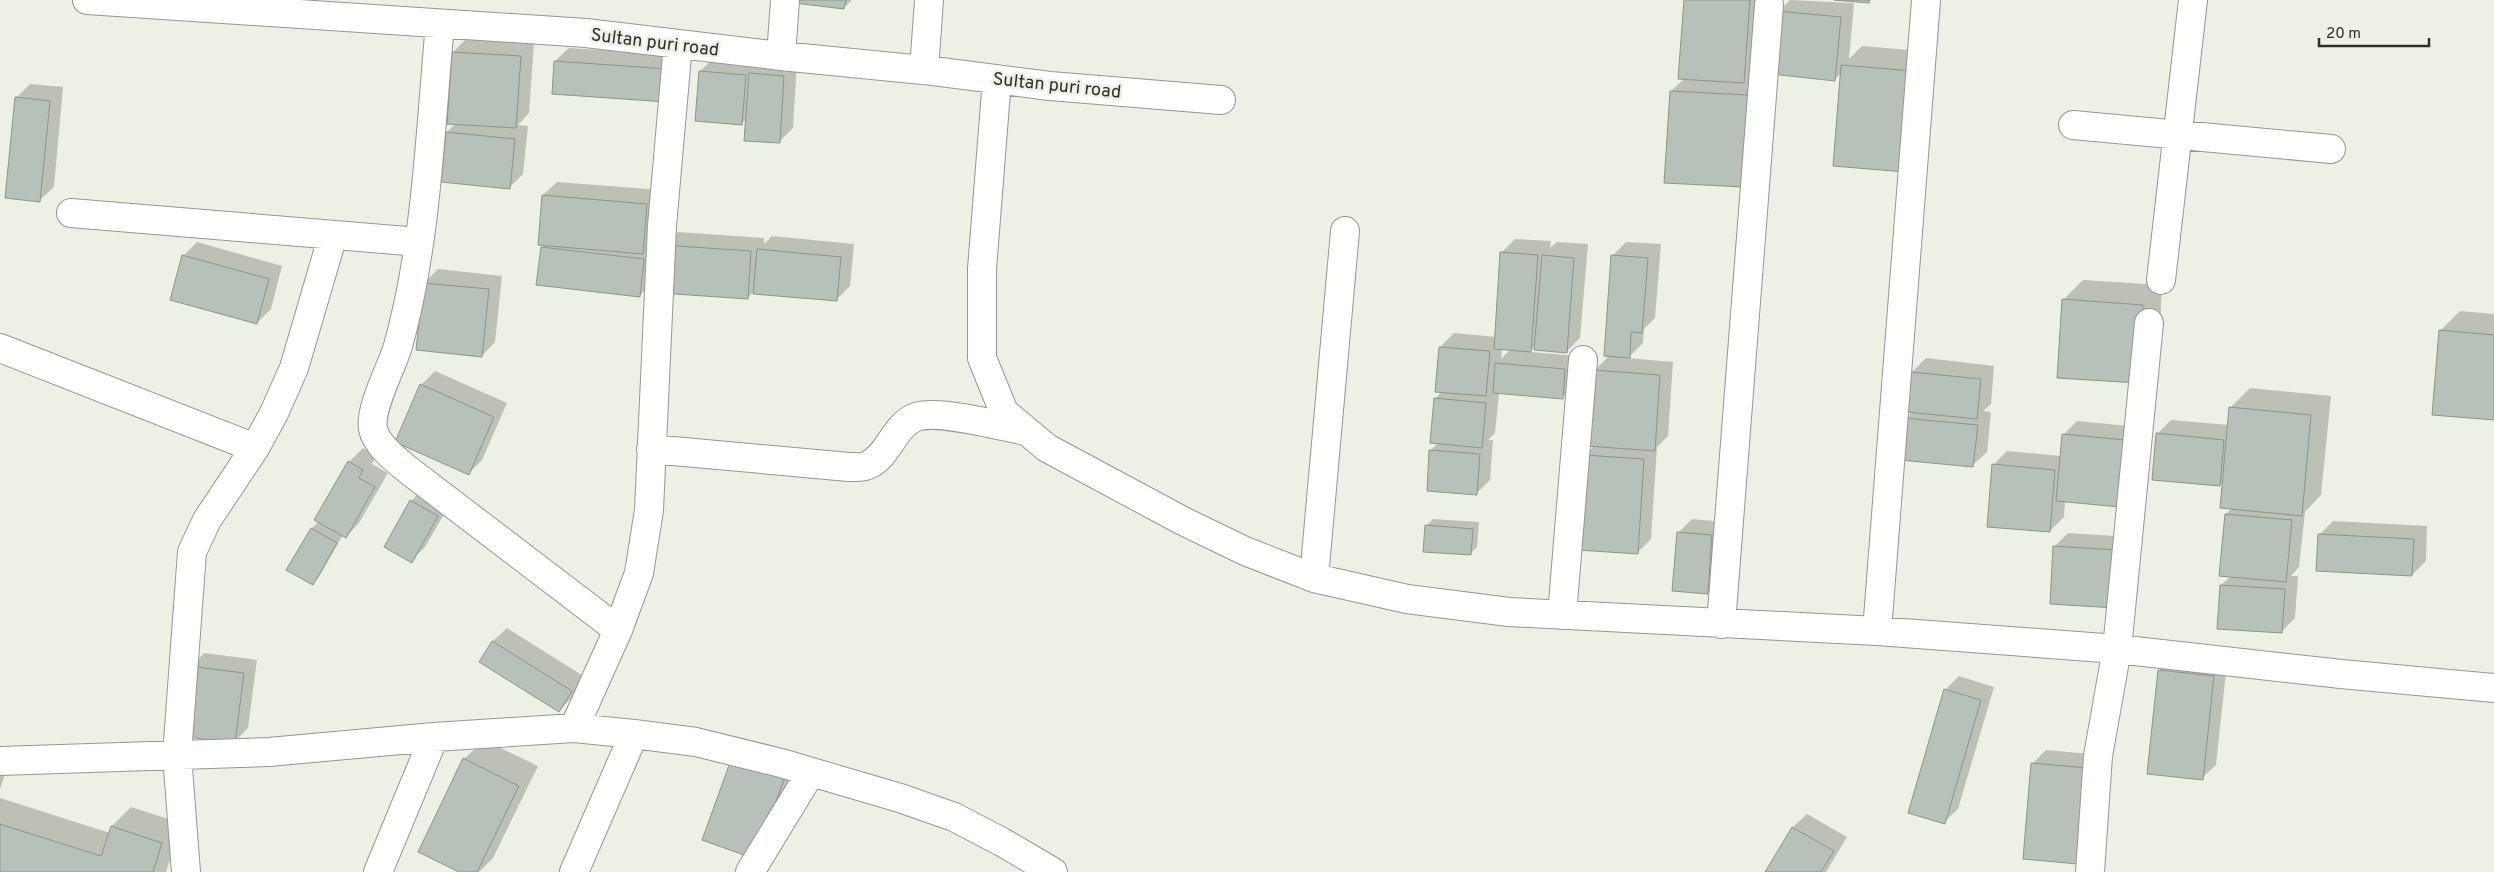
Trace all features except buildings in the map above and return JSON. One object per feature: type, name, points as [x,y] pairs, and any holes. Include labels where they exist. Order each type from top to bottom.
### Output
[{"type":"street","name":"Sultan puri road","points":[[87,0],[586,34],[924,70],[1050,86],[1221,100]]},
{"type":"street","points":[[781,56],[785,0]]},
{"type":"street","points":[[924,70],[929,0]]},
{"type":"street","points":[[1877,631],[1926,0]]},
{"type":"street","points":[[2161,280],[2193,0]]},
{"type":"street","points":[[1721,624],[1769,5]]},
{"type":"street","points":[[440,24],[420,242],[398,347],[377,400],[373,429],[384,449],[412,474],[618,630]]},
{"type":"street","points":[[574,728],[618,630],[639,572],[649,510],[662,226],[678,44]]},
{"type":"street","points":[[997,79],[982,270],[982,358],[1004,412],[1047,448],[1183,521],[1245,551],[1314,578],[1408,599],[1510,612],[1877,631],[2117,649],[2341,674],[2494,688]]},
{"type":"street","points":[[2073,125],[2178,133],[2331,149]]},
{"type":"street","points":[[71,213],[420,242]]},
{"type":"street","points":[[1314,578],[1345,231]]},
{"type":"street","points":[[186,872],[177,755],[192,552],[207,520],[254,448],[274,413],[294,368],[334,235]]},
{"type":"street","points":[[2090,872],[2098,756],[2117,649],[2148,323]]},
{"type":"street","points":[[0,348],[254,448]]},
{"type":"street","points":[[1562,615],[1582,360]]},
{"type":"street","points":[[651,449],[849,467],[867,466],[881,457],[902,428],[915,417],[932,414],[1027,431]]},
{"type":"street","points":[[0,761],[269,752],[434,737],[574,728],[634,734],[696,742],[811,772],[900,798],[954,817],[1043,870]]},
{"type":"street","points":[[574,872],[634,734]]},
{"type":"street","points":[[378,872],[434,737]]},
{"type":"street","points":[[750,872],[811,772]]}]
